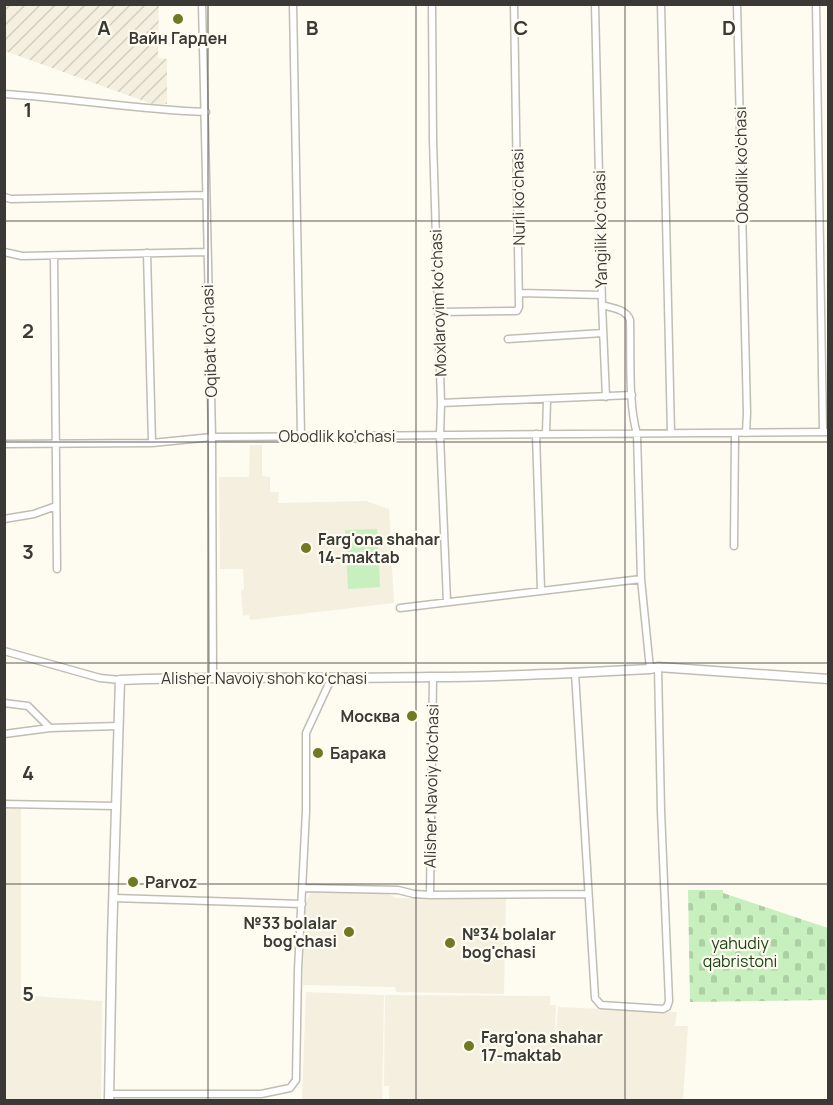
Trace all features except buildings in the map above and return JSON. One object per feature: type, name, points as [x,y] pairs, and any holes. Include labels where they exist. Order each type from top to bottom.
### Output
[{"type":"street","name":"Oqibat koʻchasi","points":[[202,4],[212,437],[213,677]]},
{"type":"street","points":[[293,4],[302,436]]},
{"type":"street","name":"Moxlaroyim koʻchasi","points":[[432,4],[432,140],[447,602]]},
{"type":"street","name":"Nurli koʻchasi","points":[[514,4],[520,292]]},
{"type":"street","name":"Yangilik koʻchasi","points":[[588,894],[597,1003],[663,1009],[669,1001],[654,668],[641,579],[638,434],[632,395],[630,320],[623,311],[602,305],[601,295],[595,4]]},
{"type":"street","points":[[661,4],[670,434]]},
{"type":"street","name":"Obodlik ko'chasi","points":[[737,4],[746,433]]},
{"type":"street","points":[[816,4],[826,432]]},
{"type":"street","points":[[4,94],[40,96],[154,110],[206,112]]},
{"type":"street","points":[[4,197],[11,199],[206,195]]},
{"type":"street","points":[[4,252],[22,256],[54,256],[207,252]]},
{"type":"street","points":[[147,253],[152,443]]},
{"type":"street","points":[[54,256],[57,569]]},
{"type":"street","points":[[439,312],[517,311],[520,292],[601,295]]},
{"type":"street","points":[[602,305],[606,397]]},
{"type":"street","points":[[508,339],[603,333]]},
{"type":"street","points":[[441,402],[548,400],[632,395]]},
{"type":"street","points":[[546,434],[548,400]]},
{"type":"street","name":"Obodlik ko'chasi","points":[[4,444],[152,443],[212,437],[826,432]]},
{"type":"street","points":[[734,546],[735,433]]},
{"type":"street","points":[[536,434],[541,590]]},
{"type":"street","points":[[4,519],[34,514],[56,506]]},
{"type":"street","points":[[400,608],[641,579]]},
{"type":"street","points":[[4,651],[100,678],[120,680],[109,1097],[261,1094],[290,1088],[296,1080],[306,812],[306,733],[332,677]]},
{"type":"street","name":"Alisher Navoiy shoh koʻchasi","points":[[120,680],[213,677],[433,677],[654,668],[828,679]]},
{"type":"street","points":[[303,888],[398,890],[430,895],[588,894],[575,673]]},
{"type":"street","name":"Alisher Navoiy ko'chasi","points":[[430,895],[433,677]]},
{"type":"street","points":[[4,703],[27,706],[50,728]]},
{"type":"street","points":[[4,734],[50,728],[118,726]]},
{"type":"street","points":[[4,804],[116,806]]},
{"type":"street","points":[[113,898],[302,903]]},
{"type":"shaded area","points":[[4,5],[159,5],[158,58],[167,59],[167,104],[155,105],[5,51]]},
{"type":"shaded area","name":"Farg'ona shahar 14-maktab","points":[[250,445],[262,445],[262,476],[270,477],[270,492],[279,492],[278,503],[366,501],[389,509],[394,603],[250,620],[249,615],[243,616],[241,590],[244,589],[243,569],[220,569],[219,477],[249,477]]},
{"type":"shaded area","points":[[4,804],[21,804],[21,995],[102,1001],[101,1100],[5,1100]]},
{"type":"shaded area","points":[[312,892],[389,894],[395,898],[506,898],[504,994],[396,992],[395,987],[303,985],[304,903]]},
{"type":"shaded area","points":[[306,992],[384,995],[382,1100],[302,1100]]},
{"type":"shaded area","points":[[385,995],[550,996],[550,1005],[556,1005],[554,1056],[558,1007],[677,1012],[675,1026],[688,1026],[683,1100],[389,1100],[389,1086],[384,1086]]},
{"type":"green space","points":[[377,529],[380,587],[348,589],[345,530]]},
{"type":"green space","name":"yahudiy qabristoni","points":[[688,890],[723,890],[723,893],[828,928],[828,1000],[690,1002]]},
{"type":"place","name":"Вайн Гарден","points":[[178,19]]},
{"type":"place","name":"Farg'ona shahar 14-maktab","points":[[306,548]]},
{"type":"place","name":"Москва","points":[[412,716]]},
{"type":"place","name":"Барака","points":[[318,753]]},
{"type":"place","name":"Parvoz","points":[[133,882]]},
{"type":"place","name":"№33 bolalar bog'chasi","points":[[349,932]]},
{"type":"place","name":"№34 bolalar bog'chasi","points":[[450,943]]},
{"type":"place","name":"Farg'ona shahar 17-maktab","points":[[469,1046]]}]
